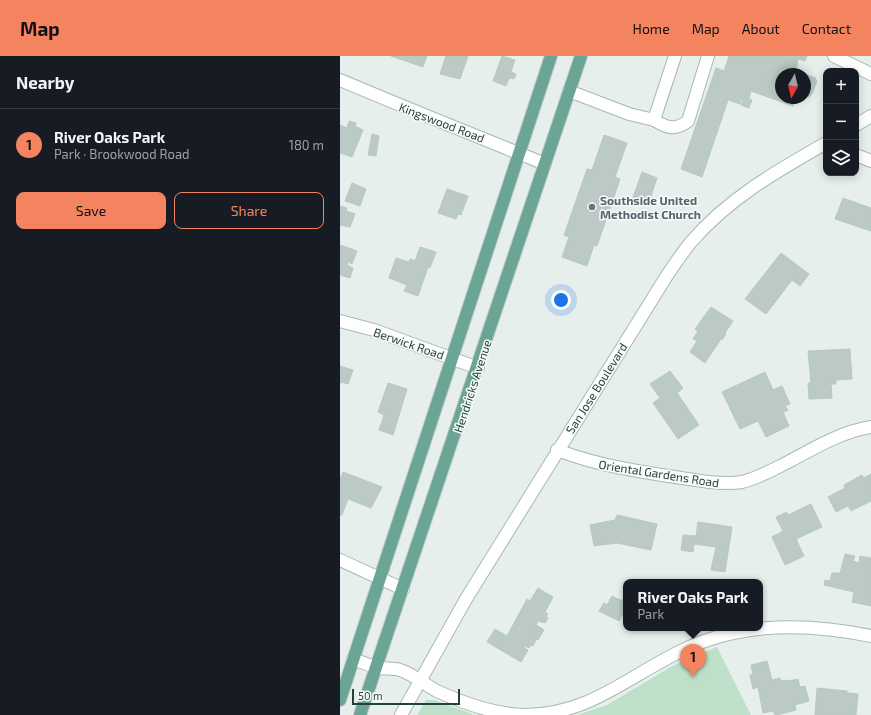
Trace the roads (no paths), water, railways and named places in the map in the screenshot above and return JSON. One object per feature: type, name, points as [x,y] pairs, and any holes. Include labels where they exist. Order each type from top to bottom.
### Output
[{"type":"main road","points":[[340,700],[451,357],[551,56]]},
{"type":"main road","name":"Hendricks Avenue","points":[[360,715],[478,368],[581,56]]},
{"type":"street","points":[[654,120],[675,56]]},
{"type":"street","points":[[569,91],[629,114],[654,120],[665,127],[673,128],[681,126],[688,121],[708,56]]},
{"type":"street","points":[[834,56],[871,74]]},
{"type":"street","name":"Kingswood Road","points":[[340,80],[407,109],[545,164]]},
{"type":"street","points":[[859,123],[871,116]]},
{"type":"street","name":"San Jose Boulevard","points":[[401,715],[421,682],[466,599],[557,450],[666,277],[691,242],[726,207],[748,190],[773,173],[823,146]]},
{"type":"street","points":[[859,156],[871,161]]},
{"type":"street","name":"Berwick Road","points":[[340,321],[374,330],[478,368]]},
{"type":"street","name":"Oriental Gardens Road","points":[[557,450],[586,461],[610,467],[725,483],[741,482],[767,473],[819,445],[848,432],[871,427]]},
{"type":"street","points":[[340,560],[403,589]]},
{"type":"street","points":[[763,630],[817,627],[871,636]]},
{"type":"street","points":[[353,659],[377,667],[401,670],[421,682],[448,695],[486,709],[509,713],[532,714],[576,708],[604,696],[680,651],[740,632],[750,631]]},
{"type":"place","name":"Southside United Methodist Church","points":[[592,207]]},
{"type":"place","name":"River Oaks Park","points":[[693,677]]}]
